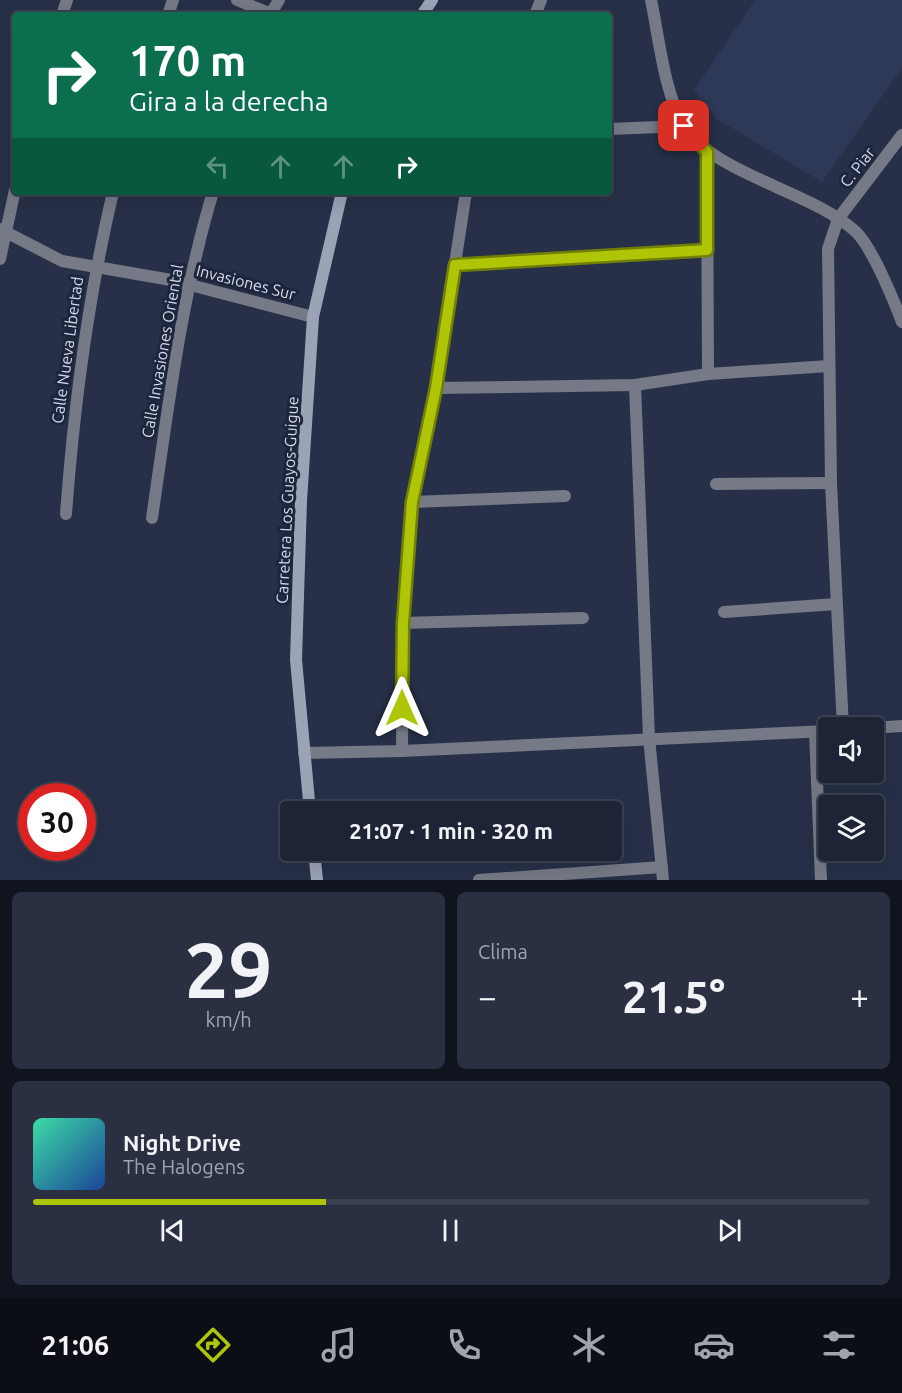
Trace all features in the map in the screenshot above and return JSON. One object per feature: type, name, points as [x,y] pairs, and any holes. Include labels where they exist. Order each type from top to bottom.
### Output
[{"type":"main road","name":"Carretera Los Guayos-Guigue","points":[[309,801],[296,660],[301,501],[313,317],[341,195]]},
{"type":"main road","points":[[315,861],[317,880]]},
{"type":"street","points":[[237,0],[264,12]]},
{"type":"street","points":[[651,0],[673,104],[684,126],[707,152],[838,219],[858,233],[891,292],[902,322]]},
{"type":"street","points":[[612,129],[684,126]]},
{"type":"street","name":"C. Piar","points":[[842,717],[831,483],[828,249],[838,219],[902,135]]},
{"type":"street","points":[[707,152],[708,374]]},
{"type":"street","points":[[0,260],[3,230],[14,195]]},
{"type":"street","name":"Calle Nueva Libertad","points":[[66,514],[72,434],[95,267],[112,195]]},
{"type":"street","name":"Calle Invasiones Oriental","points":[[152,518],[189,285],[212,195]]},
{"type":"street","points":[[402,751],[403,623],[412,502],[436,388],[466,195]]},
{"type":"street","name":"Invasiones Sur","points":[[3,230],[62,261],[189,285],[313,317]]},
{"type":"street","points":[[455,265],[707,250]]},
{"type":"street","points":[[436,388],[635,385],[708,374],[829,366]]},
{"type":"street","points":[[479,880],[662,874],[649,738],[635,385]]},
{"type":"street","points":[[716,484],[831,483]]},
{"type":"street","points":[[412,502],[565,496]]},
{"type":"street","points":[[724,612],[836,604]]},
{"type":"street","points":[[403,623],[583,618]]},
{"type":"street","points":[[884,727],[902,726]]},
{"type":"street","points":[[815,732],[821,880]]},
{"type":"street","points":[[304,753],[402,751],[818,732]]},
{"type":"shaded area","points":[[755,0],[902,0],[902,68],[822,182],[717,119],[694,90]]},
{"type":"route","points":[[402,708],[403,623],[412,502],[436,388],[455,265],[707,250],[707,152],[684,126]]}]
